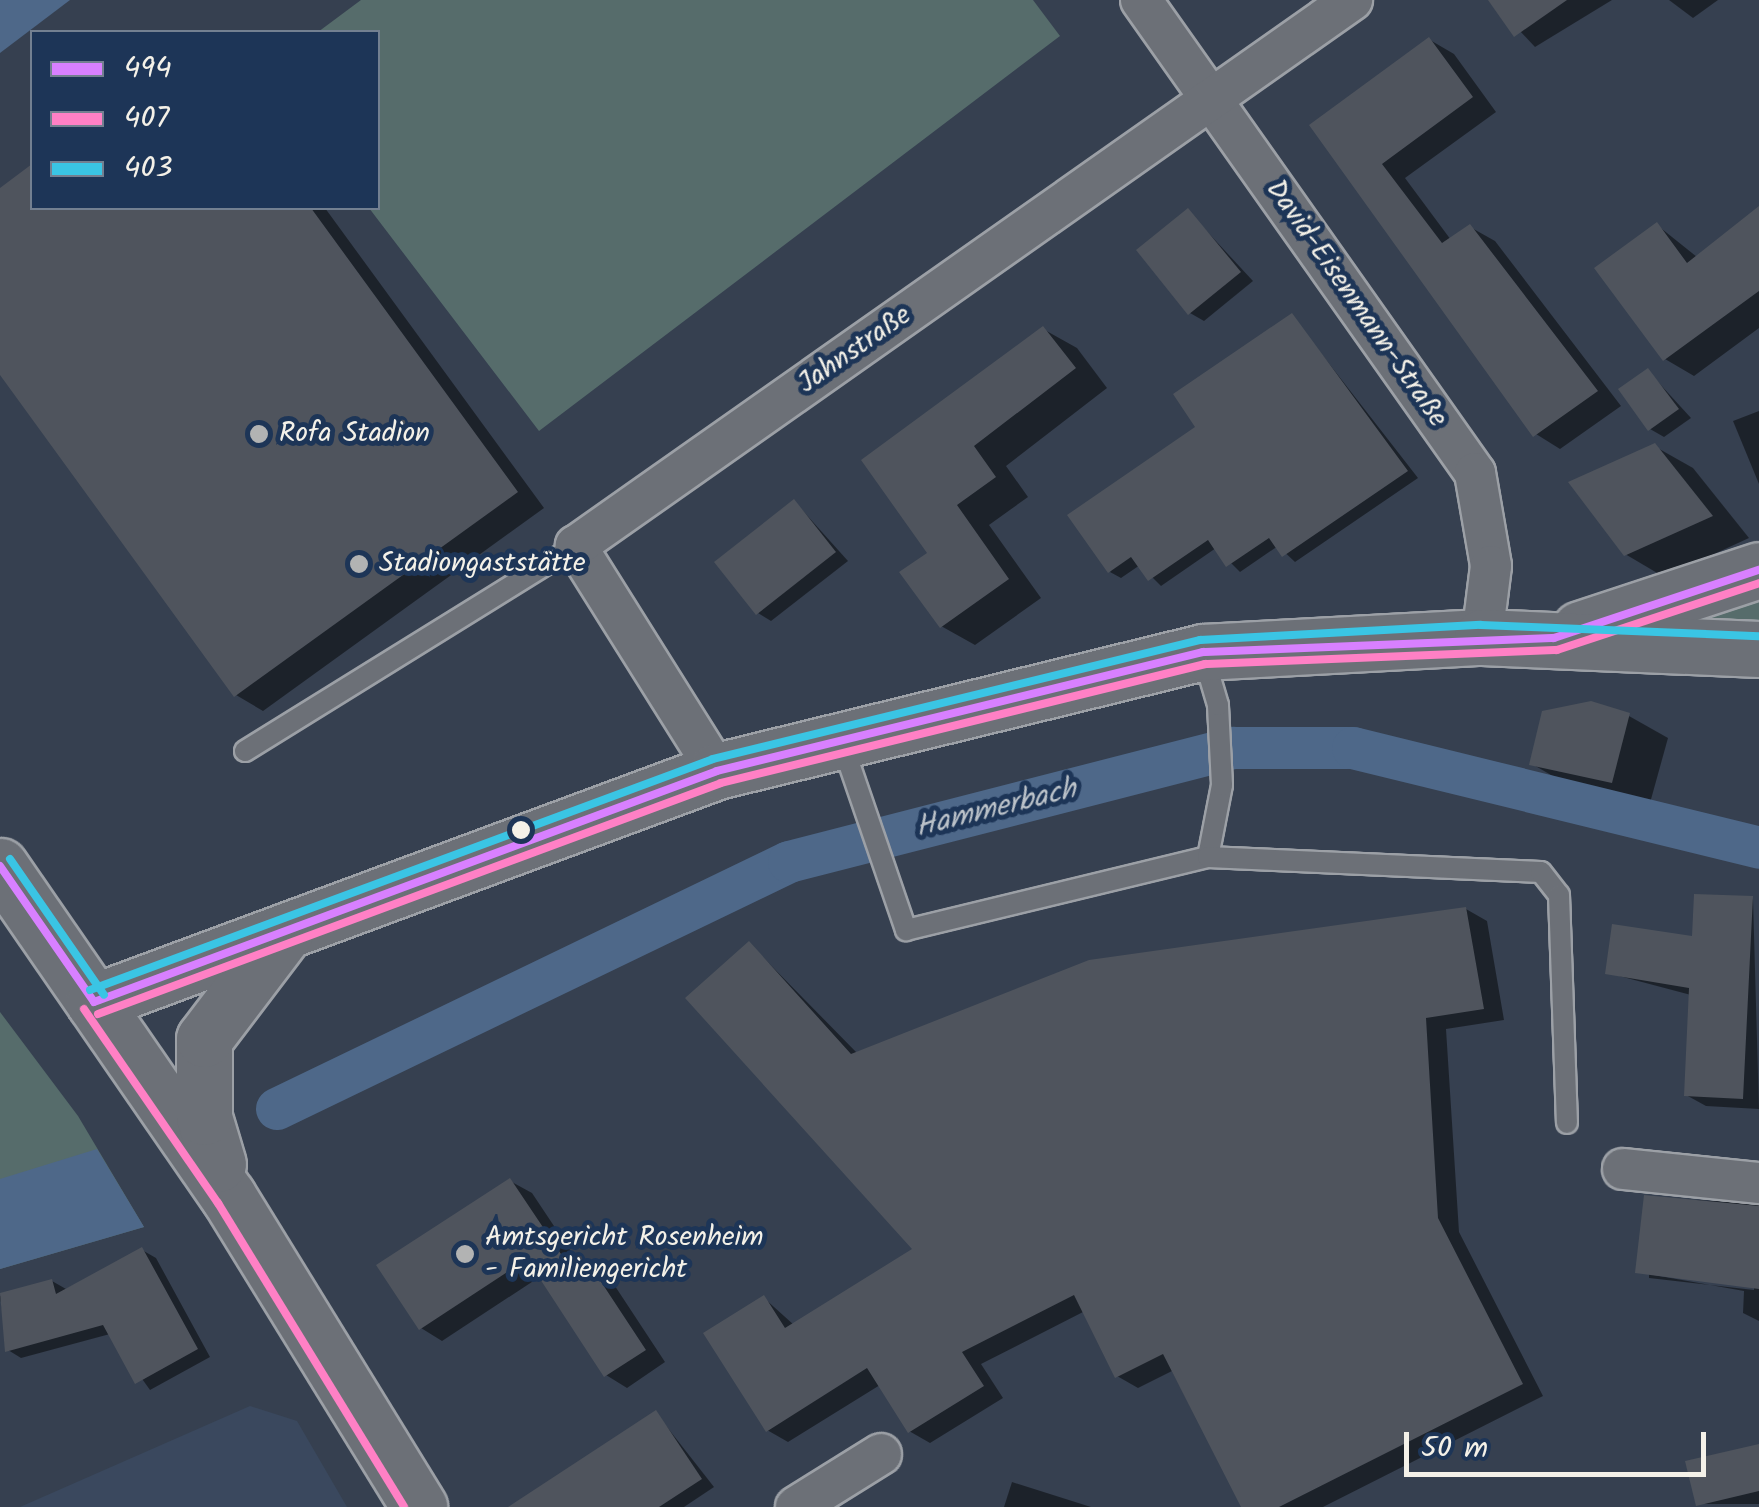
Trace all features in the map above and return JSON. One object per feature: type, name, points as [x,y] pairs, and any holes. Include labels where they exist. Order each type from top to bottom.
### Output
[{"type":"main road","points":[[1554,638],[1759,570]]},
{"type":"main road","points":[[94,1002],[292,925],[717,771],[1202,652],[1482,637],[1759,649]]},
{"type":"main road","points":[[0,866],[228,1196],[419,1507]]},
{"type":"main road","points":[[228,1196],[204,1117],[204,1039],[225,1000],[292,925]]},
{"type":"street","name":"David-Eisenmann-Straße","points":[[1140,0],[1475,473],[1491,566],[1482,637]]},
{"type":"street","name":"Jahnstraße","points":[[576,546],[1352,0]]},
{"type":"street","points":[[576,546],[717,771]]},
{"type":"street","points":[[1623,1170],[1759,1182]]},
{"type":"street","points":[[796,1507],[881,1454]]},
{"type":"lane","points":[[245,751],[576,546]]},
{"type":"lane","points":[[1202,652],[1218,705],[1222,786],[1208,856]]},
{"type":"lane","points":[[841,741],[854,796],[881,874],[906,930],[1208,856],[1541,872],[1559,894],[1567,1123]]},
{"type":"shaded area","points":[[0,0],[70,0],[30,30],[0,53]]},
{"type":"shaded area","points":[[97,1149],[144,1227],[0,1269],[0,1179]]},
{"type":"shaded area","points":[[250,1406],[297,1421],[347,1507],[20,1507]]},
{"type":"green space","points":[[361,0],[1033,0],[1060,36],[539,431],[371,210],[380,210],[380,30],[321,30]]},
{"type":"green space","points":[[1759,598],[1759,629],[1681,621]]},
{"type":"green space","points":[[0,1012],[78,1116],[144,1227],[0,1269]]},
{"type":"building","points":[[1488,0],[1567,0],[1514,37]]},
{"type":"building","points":[[1429,37],[1473,97],[1382,164],[1442,243],[1470,224],[1598,391],[1533,437],[1309,125]]},
{"type":"building","name":"Rofa Stadion","points":[[30,166],[30,210],[312,210],[518,492],[234,697],[0,375],[0,188]]},
{"type":"building","points":[[1759,206],[1759,291],[1663,361],[1594,268],[1657,222],[1687,263]]},
{"type":"building","points":[[1188,208],[1241,272],[1188,315],[1136,250]]},
{"type":"building","points":[[1292,313],[1408,471],[1282,557],[1269,538],[1226,567],[1208,540],[1148,581],[1131,557],[1108,573],[1067,515],[1195,427],[1173,394]]},
{"type":"building","points":[[1043,326],[1076,368],[974,446],[996,477],[957,505],[1009,579],[940,628],[899,572],[927,553],[861,460]]},
{"type":"building","points":[[1648,368],[1679,409],[1648,431],[1618,389]]},
{"type":"building","points":[[1655,443],[1713,516],[1624,556],[1568,482]]},
{"type":"building","points":[[794,499],[836,552],[756,615],[714,562]]},
{"type":"building","points":[[1591,701],[1630,713],[1612,783],[1529,765],[1542,711]]},
{"type":"building","points":[[1694,894],[1753,896],[1743,1099],[1684,1096],[1689,988],[1605,974],[1612,924],[1692,936]]},
{"type":"building","points":[[1466,907],[1484,1009],[1426,1018],[1438,1218],[1523,1384],[1279,1507],[1241,1507],[1163,1354],[1115,1378],[1074,1295],[962,1352],[984,1386],[908,1433],[867,1368],[766,1432],[703,1333],[764,1295],[785,1328],[912,1249],[685,998],[749,941],[851,1054],[1089,960]]},
{"type":"building","name":"Amtsgericht Rosenheim - Familiengericht","points":[[510,1178],[577,1278],[592,1268],[646,1350],[604,1377],[527,1259],[419,1330],[376,1265]]},
{"type":"building","points":[[1644,1195],[1759,1206],[1759,1289],[1635,1273]]},
{"type":"building","points":[[142,1247],[198,1349],[135,1384],[103,1325],[5,1352],[0,1293],[52,1279],[56,1294]]},
{"type":"building","points":[[656,1410],[702,1479],[659,1507],[508,1507]]},
{"type":"building","points":[[1759,1444],[1759,1491],[1696,1506],[1685,1461]]},
{"type":"waterway","name":"Hammerbach","points":[[277,1109],[789,862],[1234,748],[1353,748],[1759,848]]},
{"type":"transit line","name":"494","points":[[94,1002],[717,771],[1203,652],[1554,638],[1759,570]]},
{"type":"transit line","name":"407","points":[[98,1014],[721,783],[1205,664],[1557,650],[1759,583]]},
{"type":"transit line","name":"403","points":[[90,990],[713,759],[1200,640],[1481,625],[1759,636]]},
{"type":"transit line","name":"403","points":[[10,859],[104,995]]},
{"type":"transit line","name":"494","points":[[0,866],[94,1002]]},
{"type":"transit line","name":"407","points":[[84,1009],[218,1203],[404,1507]]},
{"type":"place","name":"Rofa Stadion","points":[[259,434]]},
{"type":"place","name":"Stadiongaststätte","points":[[359,564]]},
{"type":"place","name":"Amtsgericht Rosenheim - Familiengericht","points":[[465,1254]]}]
